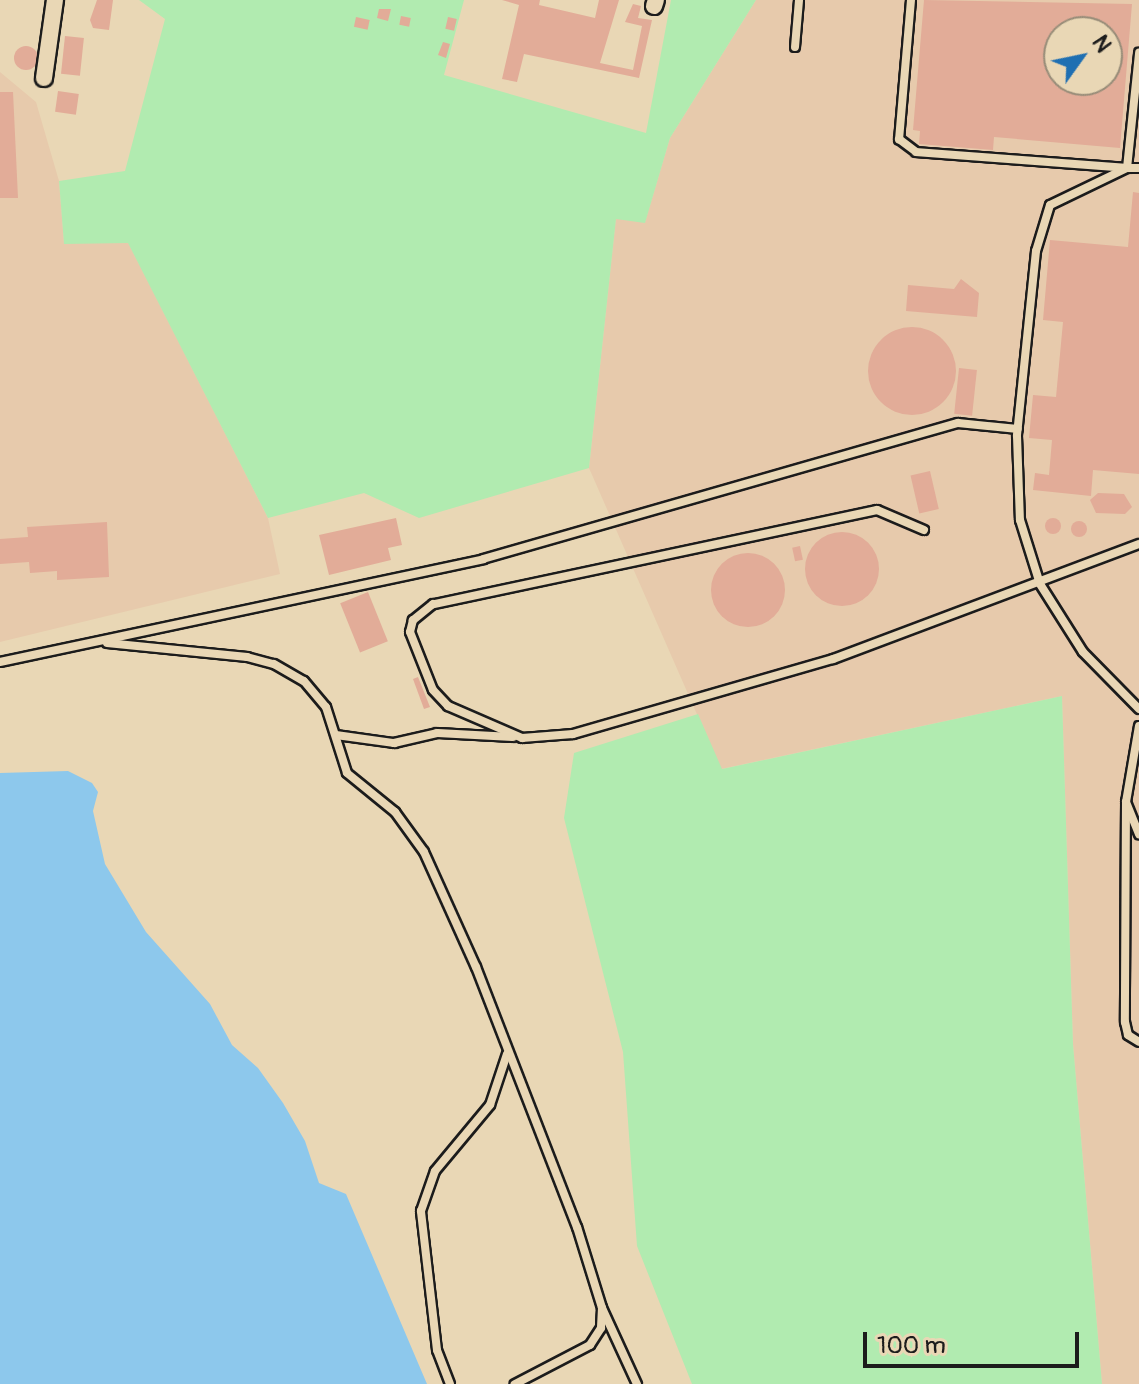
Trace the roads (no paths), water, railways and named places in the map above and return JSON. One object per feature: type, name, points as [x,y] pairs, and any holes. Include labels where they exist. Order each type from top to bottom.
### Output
[{"type":"street","points":[[44,78],[55,0]]},
{"type":"lane","points":[[795,47],[799,0]]},
{"type":"lane","points":[[911,0],[899,118],[904,146],[916,152],[1139,168]]},
{"type":"lane","points":[[1127,168],[1139,53]]},
{"type":"lane","points":[[1127,168],[1050,205],[1036,251],[1018,429],[1020,520],[1040,584],[1083,652],[1139,709]]},
{"type":"lane","points":[[0,662],[107,642],[194,617],[483,559],[958,423],[1018,429]]},
{"type":"lane","points":[[522,738],[448,706],[433,690],[410,632],[420,611],[433,604],[877,510],[924,530]]},
{"type":"lane","points":[[336,735],[394,743],[437,733],[522,738],[573,734],[833,659],[1040,584],[1139,544]]},
{"type":"lane","points":[[107,642],[274,664],[304,681],[326,707],[347,773],[395,812],[424,852],[507,1049],[577,1227],[602,1308],[637,1384]]},
{"type":"lane","points":[[1139,726],[1126,802],[1125,1022],[1128,1035],[1139,1042]]},
{"type":"lane","points":[[1126,802],[1139,835]]},
{"type":"lane","points":[[450,1384],[437,1350],[421,1211],[435,1171],[490,1105],[506,1067],[507,1049]]},
{"type":"lane","points":[[515,1384],[590,1345],[601,1328],[602,1308]]},
{"type":"water","points":[[68,771],[92,783],[98,792],[93,811],[105,864],[146,932],[210,1004],[232,1045],[258,1068],[283,1103],[305,1141],[319,1183],[346,1194],[427,1384],[0,1384],[0,773]]}]
